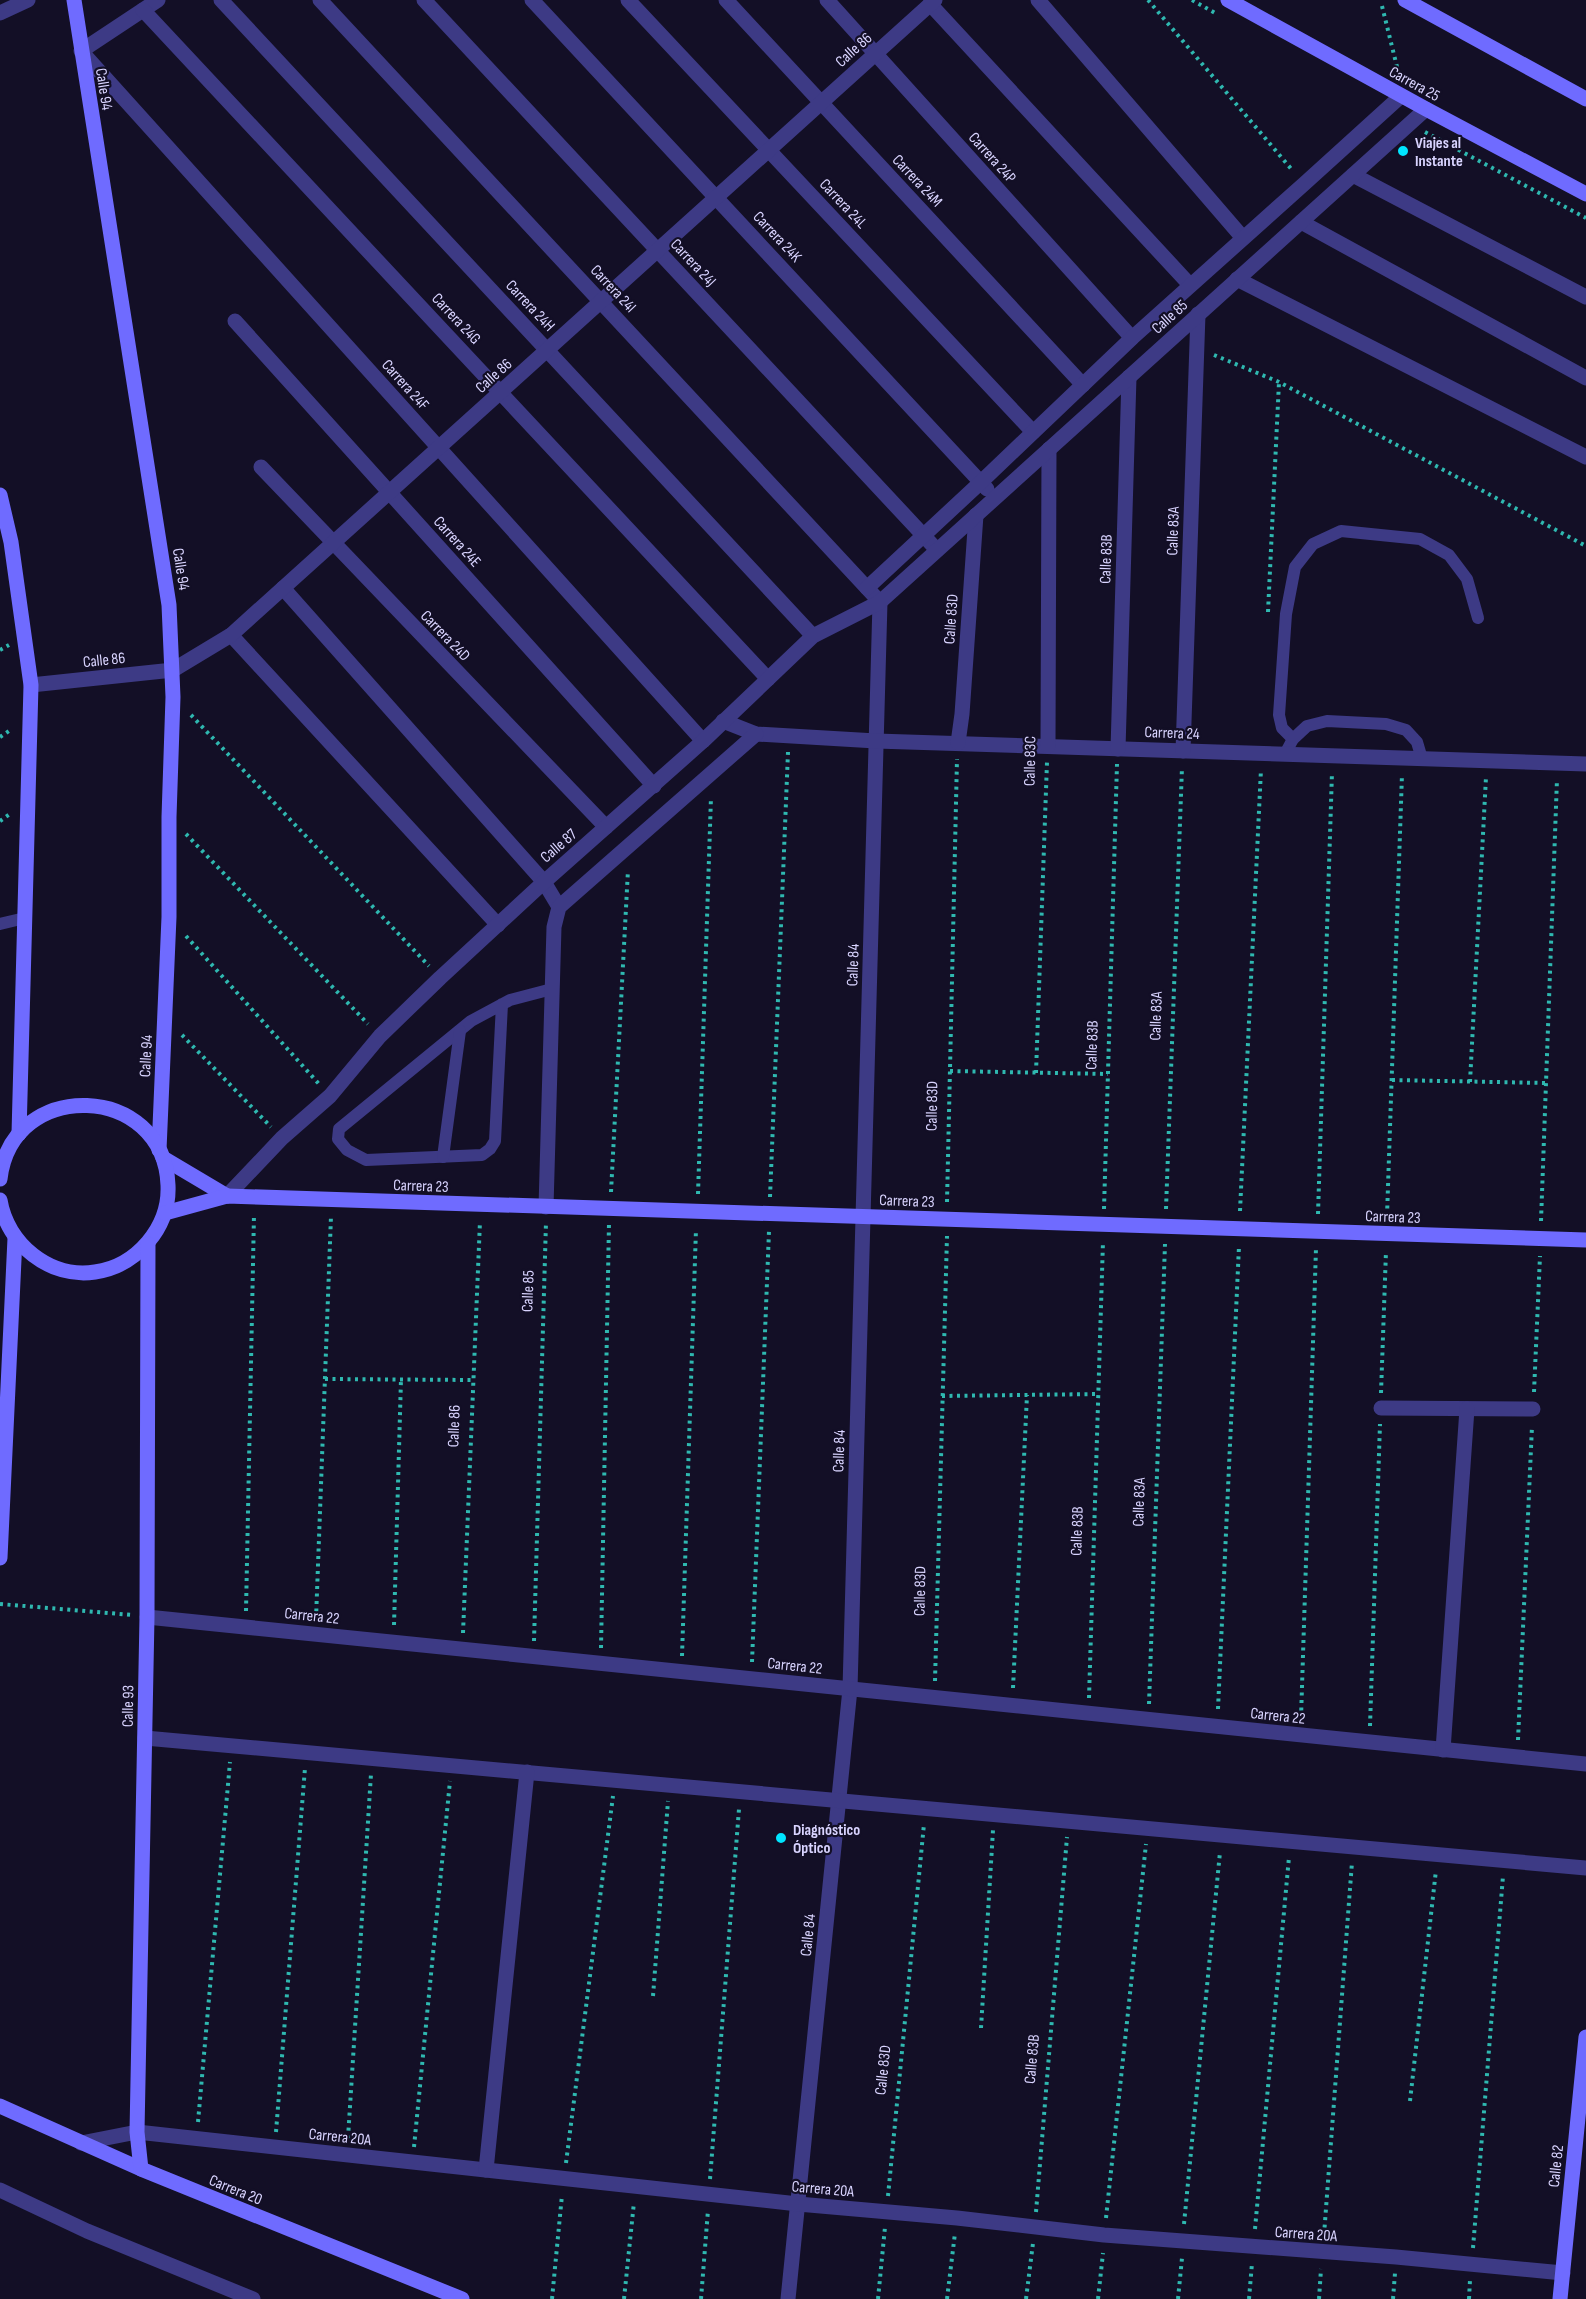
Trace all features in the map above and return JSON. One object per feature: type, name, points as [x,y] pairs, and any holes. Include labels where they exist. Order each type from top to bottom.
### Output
[{"type":"street","points":[[0,13],[28,0]]},
{"type":"street","name":"Calle 94","points":[[74,0],[169,605],[173,697],[169,817],[169,918],[161,1154],[168,1185],[165,1213]]},
{"type":"street","points":[[81,51],[158,0]]},
{"type":"street","name":"Carrera 24H","points":[[221,0],[813,636]]},
{"type":"street","name":"Carrera 24I","points":[[320,0],[880,602]]},
{"type":"street","name":"Carrera 24J","points":[[424,0],[937,550]]},
{"type":"street","name":"Carrera 24K","points":[[532,0],[995,497]]},
{"type":"street","name":"Carrera 24L","points":[[628,0],[1033,432]]},
{"type":"street","name":"Carrera 24M","points":[[726,0],[1083,385]]},
{"type":"street","name":"Carrera 24P","points":[[827,0],[1132,338]]},
{"type":"street","points":[[1038,0],[1243,238]]},
{"type":"street","name":"Carrera 25","points":[[1228,0],[1401,96],[1582,192]]},
{"type":"street","points":[[1405,0],[1586,99]]},
{"type":"street","points":[[932,2],[1190,285]]},
{"type":"street","name":"Calle 86","points":[[31,685],[173,670],[231,635],[932,2]]},
{"type":"street","name":"Carrera 24G","points":[[143,10],[768,679]]},
{"type":"street","name":"Carrera 24F","points":[[81,51],[703,741]]},
{"type":"street","points":[[867,588],[1132,338],[1401,96]]},
{"type":"street","name":"Calle 85","points":[[937,550],[1426,109]]},
{"type":"street","points":[[1353,175],[1586,297]]},
{"type":"street","points":[[1300,222],[1586,378]]},
{"type":"street","points":[[1237,279],[1586,457]]},
{"type":"street","name":"Calle 83A","points":[[1183,751],[1198,314]]},
{"type":"street","name":"Carrera 24E","points":[[235,321],[654,786]]},
{"type":"street","name":"Calle 83B","points":[[1118,749],[1129,377]]},
{"type":"street","name":"Calle 83C","points":[[1048,746],[1049,449]]},
{"type":"street","name":"Carrera 24D","points":[[261,467],[606,828]]},
{"type":"street","points":[[0,495],[10,542],[31,685],[19,1134]]},
{"type":"street","name":"Calle 83D","points":[[958,743],[976,515]]},
{"type":"street","name":"Calle 87","points":[[227,1196],[282,1138],[330,1096],[380,1036],[440,978],[543,882],[654,786],[813,636],[880,602],[937,550]]},
{"type":"street","points":[[283,588],[543,882],[559,907]]},
{"type":"street","name":"Calle 84","points":[[788,2299],[850,1689],[880,602]]},
{"type":"street","points":[[231,635],[498,925]]},
{"type":"street","name":"Carrera 24","points":[[723,721],[756,734],[876,741],[1586,764]]},
{"type":"street","points":[[546,1207],[554,927],[559,907],[756,734]]},
{"type":"street","points":[[0,1179],[4,1151],[19,1134],[40,1116],[66,1106],[93,1105],[120,1112],[142,1128],[161,1154]]},
{"type":"street","name":"Carrera 23","points":[[161,1154],[227,1196]]},
{"type":"street","name":"Carrera 23","points":[[165,1213],[227,1196],[1586,1240]]},
{"type":"street","points":[[1,1208],[15,1238],[37,1259],[65,1271],[95,1272],[124,1262],[148,1244],[165,1213]]},
{"type":"street","points":[[0,1558],[15,1238]]},
{"type":"street","name":"Calle 93","points":[[141,2169],[137,2132],[147,1617],[148,1244]]},
{"type":"street","points":[[1381,1408],[1533,1409]]},
{"type":"street","points":[[1443,1750],[1467,1409]]},
{"type":"street","name":"Carrera 22","points":[[147,1617],[1586,1764]]},
{"type":"street","points":[[145,1738],[1586,1868]]},
{"type":"street","points":[[486,2170],[527,1772]]},
{"type":"street","name":"Calle 82","points":[[1560,2299],[1582,2119],[1586,2037]]},
{"type":"street","name":"Carrera 20","points":[[0,2106],[141,2169],[462,2299]]},
{"type":"street","name":"Carrera 20A","points":[[81,2143],[137,2132],[1104,2235],[1563,2272]]},
{"type":"street","points":[[0,2190],[87,2232],[253,2299]]},
{"type":"lane","points":[[1293,739],[1282,728],[1280,715],[1286,614],[1295,567],[1313,544],[1341,531],[1420,539],[1449,555],[1467,579],[1478,618]]},
{"type":"lane","points":[[1285,754],[1293,739],[1307,726],[1327,721],[1386,724],[1406,730],[1417,742],[1422,759]]},
{"type":"lane","points":[[0,924],[25,918]]},
{"type":"lane","points":[[502,1004],[495,1141],[490,1149],[482,1155],[366,1160],[347,1150],[338,1139],[339,1129],[471,1022],[502,1004],[552,989]]},
{"type":"lane","points":[[443,1157],[460,1031]]},
{"type":"path","points":[[1148,0],[1304,184]]},
{"type":"path","points":[[1383,6],[1400,78]]},
{"type":"path","points":[[1424,132],[1586,218]]},
{"type":"path","points":[[1197,348],[1279,382],[1586,546]]},
{"type":"path","points":[[1268,621],[1279,382]]},
{"type":"path","points":[[173,697],[440,978]]},
{"type":"path","points":[[751,1679],[788,736]]},
{"type":"path","name":"Calle 83D","points":[[934,1698],[947,1253],[958,743]]},
{"type":"path","name":"Calle 83C","points":[[1036,1073],[1048,746]]},
{"type":"path","name":"Calle 83B","points":[[1089,1714],[1118,749]]},
{"type":"path","name":"Calle 83A","points":[[1148,1720],[1183,751]]},
{"type":"path","points":[[1217,1727],[1261,753]]},
{"type":"path","points":[[1300,1735],[1333,756]]},
{"type":"path","points":[[1369,1742],[1403,758]]},
{"type":"path","points":[[1470,1082],[1487,761]]},
{"type":"path","points":[[1517,1757],[1541,1239],[1557,763]]},
{"type":"path","points":[[169,817],[380,1036]]},
{"type":"path","points":[[601,1664],[609,1209],[629,846]]},
{"type":"path","points":[[169,918],[330,1096]]},
{"type":"path","points":[[165,1017],[282,1138]]},
{"type":"path","points":[[950,1071],[1108,1074]]},
{"type":"path","points":[[1392,1080],[1546,1083]]},
{"type":"path","points":[[246,1627],[255,1198]]},
{"type":"path","points":[[316,1634],[332,1200]]},
{"type":"path","name":"Calle 86","points":[[462,1649],[480,1205]]},
{"type":"path","name":"Calle 85","points":[[534,1656],[546,1207]]},
{"type":"path","points":[[325,1379],[473,1380]]},
{"type":"path","points":[[394,1642],[401,1380]]},
{"type":"path","points":[[942,1396],[1098,1394]]},
{"type":"path","points":[[1012,1706],[1027,1395]]},
{"type":"path","points":[[0,1604],[147,1617]]},
{"type":"path","points":[[196,2139],[232,1746]]},
{"type":"path","points":[[275,2147],[306,1752]]},
{"type":"path","points":[[412,2162],[452,1765]]},
{"type":"path","points":[[568,2148],[615,1780]]},
{"type":"path","points":[[346,2155],[370,1784]]},
{"type":"path","points":[[653,1996],[669,1785]]},
{"type":"path","name":"Calle 83D","points":[[878,2299],[926,1808]]},
{"type":"path","points":[[981,2028],[994,1814]]},
{"type":"path","points":[[701,2299],[738,1821]]},
{"type":"path","name":"Calle 83B","points":[[1026,2299],[1035,2228],[1068,1821]]},
{"type":"path","points":[[1104,2235],[1148,1828]]},
{"type":"path","points":[[1185,2202],[1222,1835]]},
{"type":"path","points":[[1250,2299],[1290,1841]]},
{"type":"path","points":[[1319,2299],[1353,1847]]},
{"type":"path","points":[[1410,2101],[1438,1854]]},
{"type":"path","points":[[1469,2299],[1504,1860]]},
{"type":"path","points":[[552,2299],[564,2178]]},
{"type":"path","points":[[624,2299],[635,2186]]},
{"type":"path","points":[[947,2299],[957,2218]]},
{"type":"path","points":[[1178,2299],[1183,2242]]},
{"type":"path","points":[[1393,2299],[1396,2257]]},
{"type":"path","points":[[1098,2299],[1101,2265]]},
{"type":"place","name":"Viajes al Instante","points":[[1403,151]]},
{"type":"place","name":"Diagnóstico Óptico","points":[[781,1838]]}]
